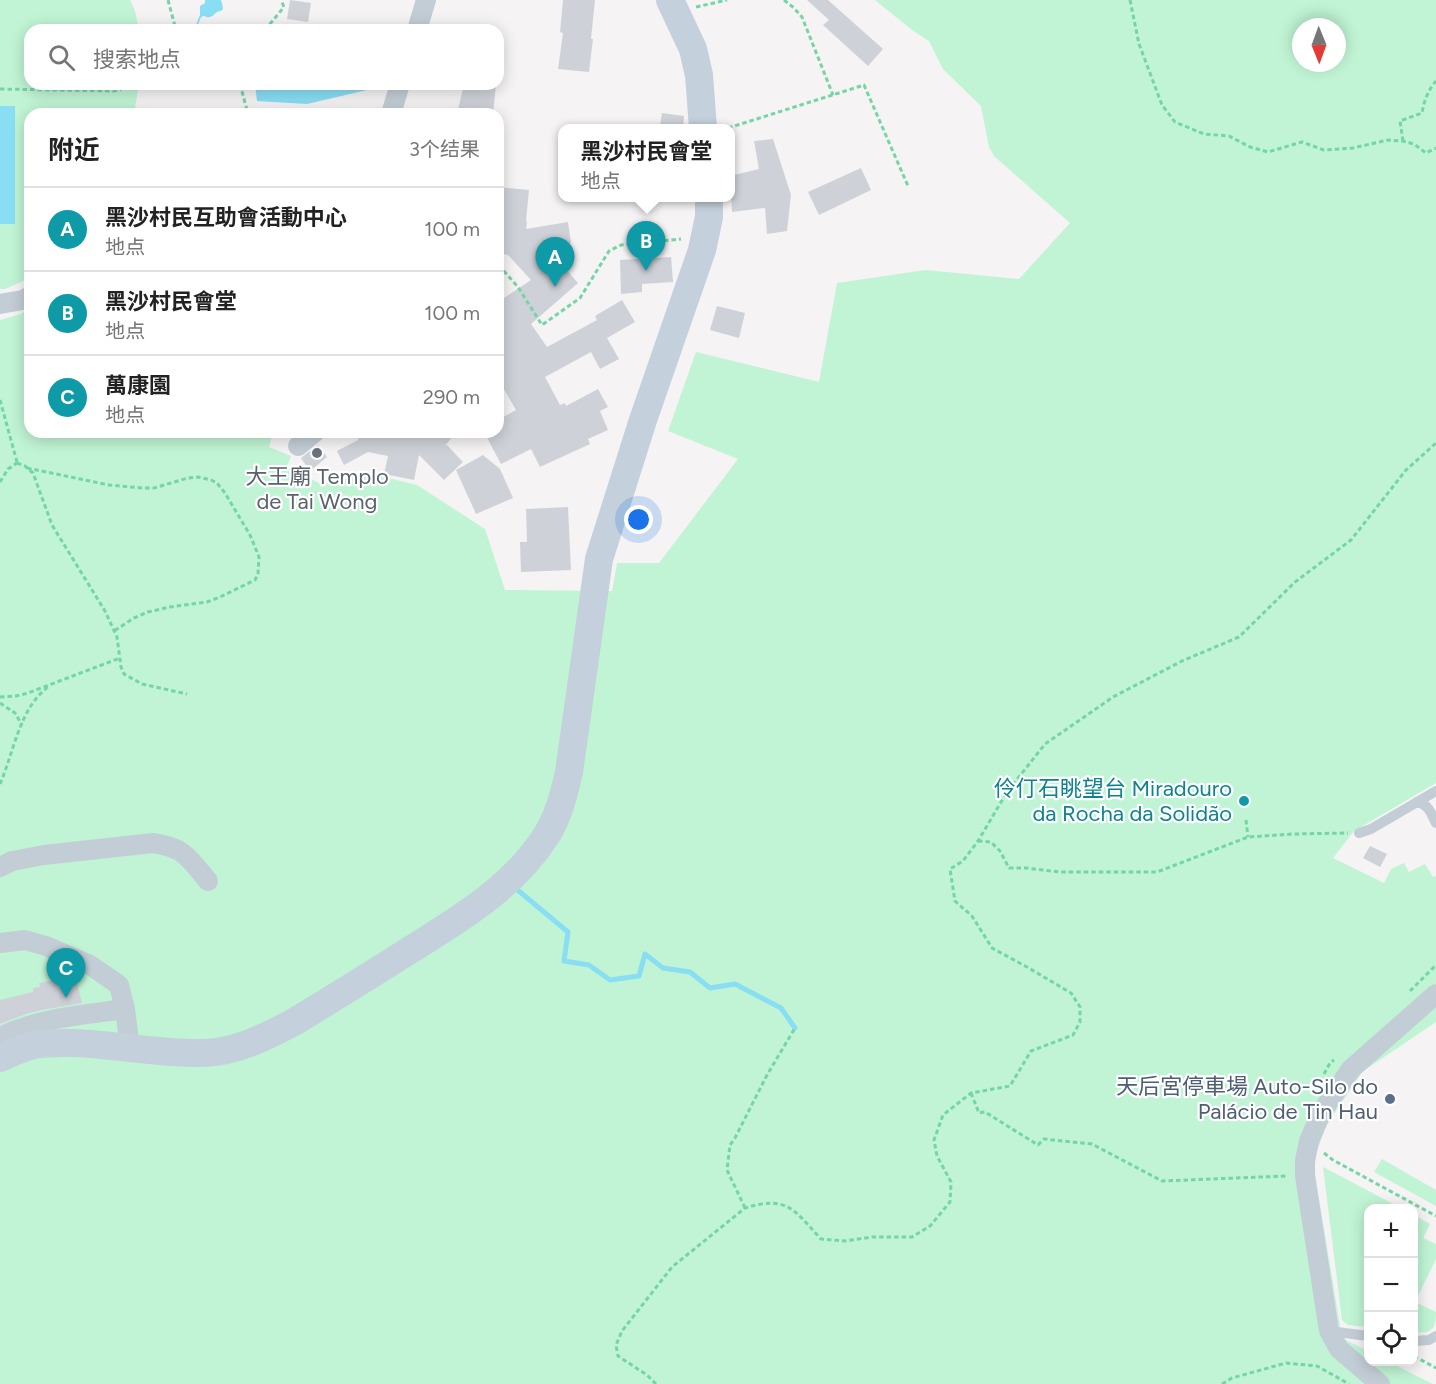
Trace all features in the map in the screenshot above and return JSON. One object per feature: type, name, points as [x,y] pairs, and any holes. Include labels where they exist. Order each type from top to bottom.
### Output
[{"type":"main road","points":[[674,6],[693,49],[699,75],[703,124]]},
{"type":"main road","points":[[0,1058],[35,1044],[48,1043],[93,1044],[205,1053],[249,1044],[294,1023],[441,931],[479,905],[515,875],[547,835],[560,807],[569,772],[599,559],[643,420],[695,271],[706,234],[709,202]]},
{"type":"street","points":[[419,24],[426,0]]},
{"type":"street","points":[[0,304],[24,300]]},
{"type":"street","points":[[298,446],[308,438]]},
{"type":"street","points":[[0,867],[12,861],[44,855],[153,843],[168,845],[180,850],[208,881]]},
{"type":"street","points":[[0,943],[25,940],[46,946],[90,964],[119,986],[125,1009],[130,1048]]},
{"type":"street","points":[[1380,1384],[1339,1349],[1329,1331],[1305,1176],[1305,1161],[1309,1141],[1322,1113],[1351,1070],[1436,994]]},
{"type":"street","points":[[0,1037],[18,1028],[41,1022],[125,1009]]},
{"type":"lane","points":[[1359,833],[1371,829],[1432,793]]},
{"type":"lane","points":[[1429,809],[1432,793]]},
{"type":"lane","points":[[1417,802],[1429,809],[1436,823]]},
{"type":"lane","points":[[1329,1331],[1364,1335]]},
{"type":"lane","points":[[1418,1341],[1429,1340],[1436,1336]]},
{"type":"path","points":[[168,0],[174,24]]},
{"type":"path","points":[[270,24],[284,8],[281,0]]},
{"type":"path","points":[[674,6],[727,0]]},
{"type":"path","points":[[784,0],[802,17],[833,96]]},
{"type":"path","points":[[1130,0],[1139,44],[1162,105],[1175,122],[1204,134],[1229,136],[1250,147],[1268,152],[1302,142],[1324,150],[1353,148],[1388,140],[1414,144],[1426,153],[1436,148]]},
{"type":"path","points":[[1403,141],[1400,121],[1422,112],[1425,100],[1436,81]]},
{"type":"path","points":[[735,127],[864,85],[908,186]]},
{"type":"path","points":[[0,89],[24,89]]},
{"type":"path","points":[[56,90],[120,90]]},
{"type":"path","points":[[242,90],[246,108]]},
{"type":"path","points":[[504,271],[518,287],[542,325],[580,298],[609,251],[621,245],[689,238]]},
{"type":"path","points":[[0,400],[17,463],[33,473],[52,525],[105,611],[114,631],[124,674],[132,680],[154,688],[187,694]]},
{"type":"path","points":[[656,1384],[647,1375],[618,1356],[616,1345],[622,1331],[672,1267],[746,1208],[760,1203],[778,1202],[795,1210],[821,1239],[845,1241],[872,1237],[912,1236],[930,1226],[950,1202],[951,1182],[937,1156],[934,1140],[943,1115],[971,1093],[1010,1086],[1031,1051],[1073,1035],[1080,1022],[1080,1007],[1071,993],[992,948],[972,916],[955,901],[950,869],[963,861],[978,841],[1007,792],[1045,744],[1113,697],[1182,661],[1239,637],[1295,582],[1351,540],[1406,470],[1436,443]]},
{"type":"path","points":[[0,482],[8,469],[17,463]]},
{"type":"path","points":[[27,468],[109,485],[142,488],[154,488],[188,478],[198,477],[211,480],[217,483],[225,493],[250,535],[259,557],[258,574],[255,580],[207,602],[148,612],[114,631]]},
{"type":"path","points":[[0,697],[16,696],[50,686],[120,658]]},
{"type":"path","points":[[0,784],[26,713],[40,693],[50,686]]},
{"type":"path","points":[[0,703],[15,713],[22,725]]},
{"type":"path","points":[[1246,820],[1248,837]]},
{"type":"path","points":[[978,841],[991,842],[1000,851],[1009,868],[1060,872],[1157,872],[1248,837],[1359,833]]},
{"type":"path","points":[[746,1208],[727,1170],[730,1145],[795,1028]]},
{"type":"path","points":[[971,1093],[979,1113],[985,1112],[1038,1145],[1044,1139],[1092,1144],[1162,1180],[1305,1176]]},
{"type":"path","points":[[1333,1160],[1436,1216]]},
{"type":"path","points":[[1418,1359],[1436,1368]]},
{"type":"path","points":[[1222,1384],[1232,1378],[1286,1363],[1317,1366],[1349,1384]]},
{"type":"green space","points":[[0,0],[130,0],[138,24],[24,24],[24,90],[138,90],[135,108],[24,108],[24,281],[0,289]]},
{"type":"green space","points":[[875,0],[1436,0],[1436,783],[1354,831],[1333,858],[1384,883],[1391,869],[1404,863],[1409,872],[1425,864],[1433,877],[1436,876],[1436,1022],[1362,1072],[1326,1126],[1313,1162],[1342,1338],[1364,1349],[1364,1366],[1397,1366],[1433,1384],[0,1384],[0,320],[24,312],[24,438],[271,438],[269,447],[291,456],[287,467],[323,485],[368,473],[417,485],[485,529],[505,590],[612,591],[617,563],[659,563],[738,459],[668,431],[696,352],[819,382],[837,283],[925,270],[1019,279],[1070,223],[994,156],[989,147],[981,106],[943,69],[929,41]]},
{"type":"green space","points":[[1382,1159],[1436,1190],[1436,1206],[1374,1172]]},
{"type":"green space","points":[[1323,1167],[1393,1204],[1364,1204],[1364,1327],[1348,1325],[1342,1320]]},
{"type":"green space","points":[[1418,1217],[1430,1224],[1423,1238],[1436,1244],[1436,1259],[1418,1296]]},
{"type":"green space","points":[[1418,1303],[1436,1312],[1434,1326],[1425,1332],[1418,1332]]},
{"type":"water","points":[[205,0],[221,0],[223,9],[211,17],[201,17],[196,24],[200,6],[205,3]]},
{"type":"water","points":[[256,90],[367,90],[307,104],[257,101]]},
{"type":"water","points":[[0,106],[15,106],[15,224],[0,224]]},
{"type":"building","points":[[290,0],[311,3],[308,22],[287,19]]},
{"type":"building","points":[[563,0],[595,0],[589,72],[558,69],[563,33],[560,32]]},
{"type":"building","points":[[807,0],[828,0],[883,49],[868,66],[823,25],[829,20]]},
{"type":"building","points":[[463,90],[495,90],[494,108],[458,108]]},
{"type":"building","points":[[662,113],[684,116],[683,124],[660,124]]},
{"type":"building","points":[[773,139],[791,195],[787,231],[767,234],[765,208],[732,212],[731,202],[735,202],[735,175],[759,169],[754,141]]},
{"type":"building","points":[[861,168],[871,190],[819,215],[808,192]]},
{"type":"building","points":[[504,188],[529,190],[526,229],[568,222],[571,243],[547,248],[578,283],[531,324],[547,347],[597,320],[595,316],[622,300],[635,322],[607,338],[619,359],[600,369],[591,352],[545,377],[560,405],[565,403],[566,406],[598,389],[608,407],[600,411],[608,430],[588,439],[590,444],[540,467],[531,449],[501,464],[487,438],[504,438],[504,417],[516,410],[504,389],[504,298],[531,280],[508,255],[504,254]]},
{"type":"building","points":[[671,257],[673,282],[642,284],[642,292],[621,294],[620,260]]},
{"type":"building","points":[[717,306],[745,313],[739,338],[710,330]]},
{"type":"building","points":[[358,438],[451,438],[445,446],[447,445],[463,462],[444,480],[419,455],[414,480],[384,474],[388,456],[368,452],[344,465],[337,451]]},
{"type":"building","points":[[318,445],[327,457],[310,471],[301,458]]},
{"type":"building","points":[[483,455],[500,469],[513,498],[476,514],[456,470]]},
{"type":"building","points":[[568,507],[571,570],[521,572],[520,542],[527,542],[526,509]]},
{"type":"building","points":[[1370,846],[1387,854],[1380,867],[1363,858]]},
{"type":"building","points":[[60,979],[61,983],[67,981],[68,986],[77,983],[82,1003],[26,1014],[0,1024],[0,1000],[33,992],[33,988],[40,987],[39,983]]},
{"type":"waterway","points":[[514,887],[568,932],[564,961],[589,965],[610,980],[639,976],[645,954],[663,968],[690,972],[710,988],[735,984],[781,1008],[795,1028]]},
{"type":"place","name":"黑沙村民會堂","points":[[646,271]]},
{"type":"place","name":"黑沙村民互助會活動中心","points":[[555,287]]},
{"type":"place","name":"大王廟 Templo de Tai Wong","points":[[317,453]]},
{"type":"place","name":"伶仃石眺望台 Miradouro da Rocha da Solidão","points":[[1244,801]]},
{"type":"place","name":"萬康園","points":[[66,998]]},
{"type":"place","name":"天后宮停車場 Auto-Silo do Palácio de Tin Hau","points":[[1390,1099]]}]
